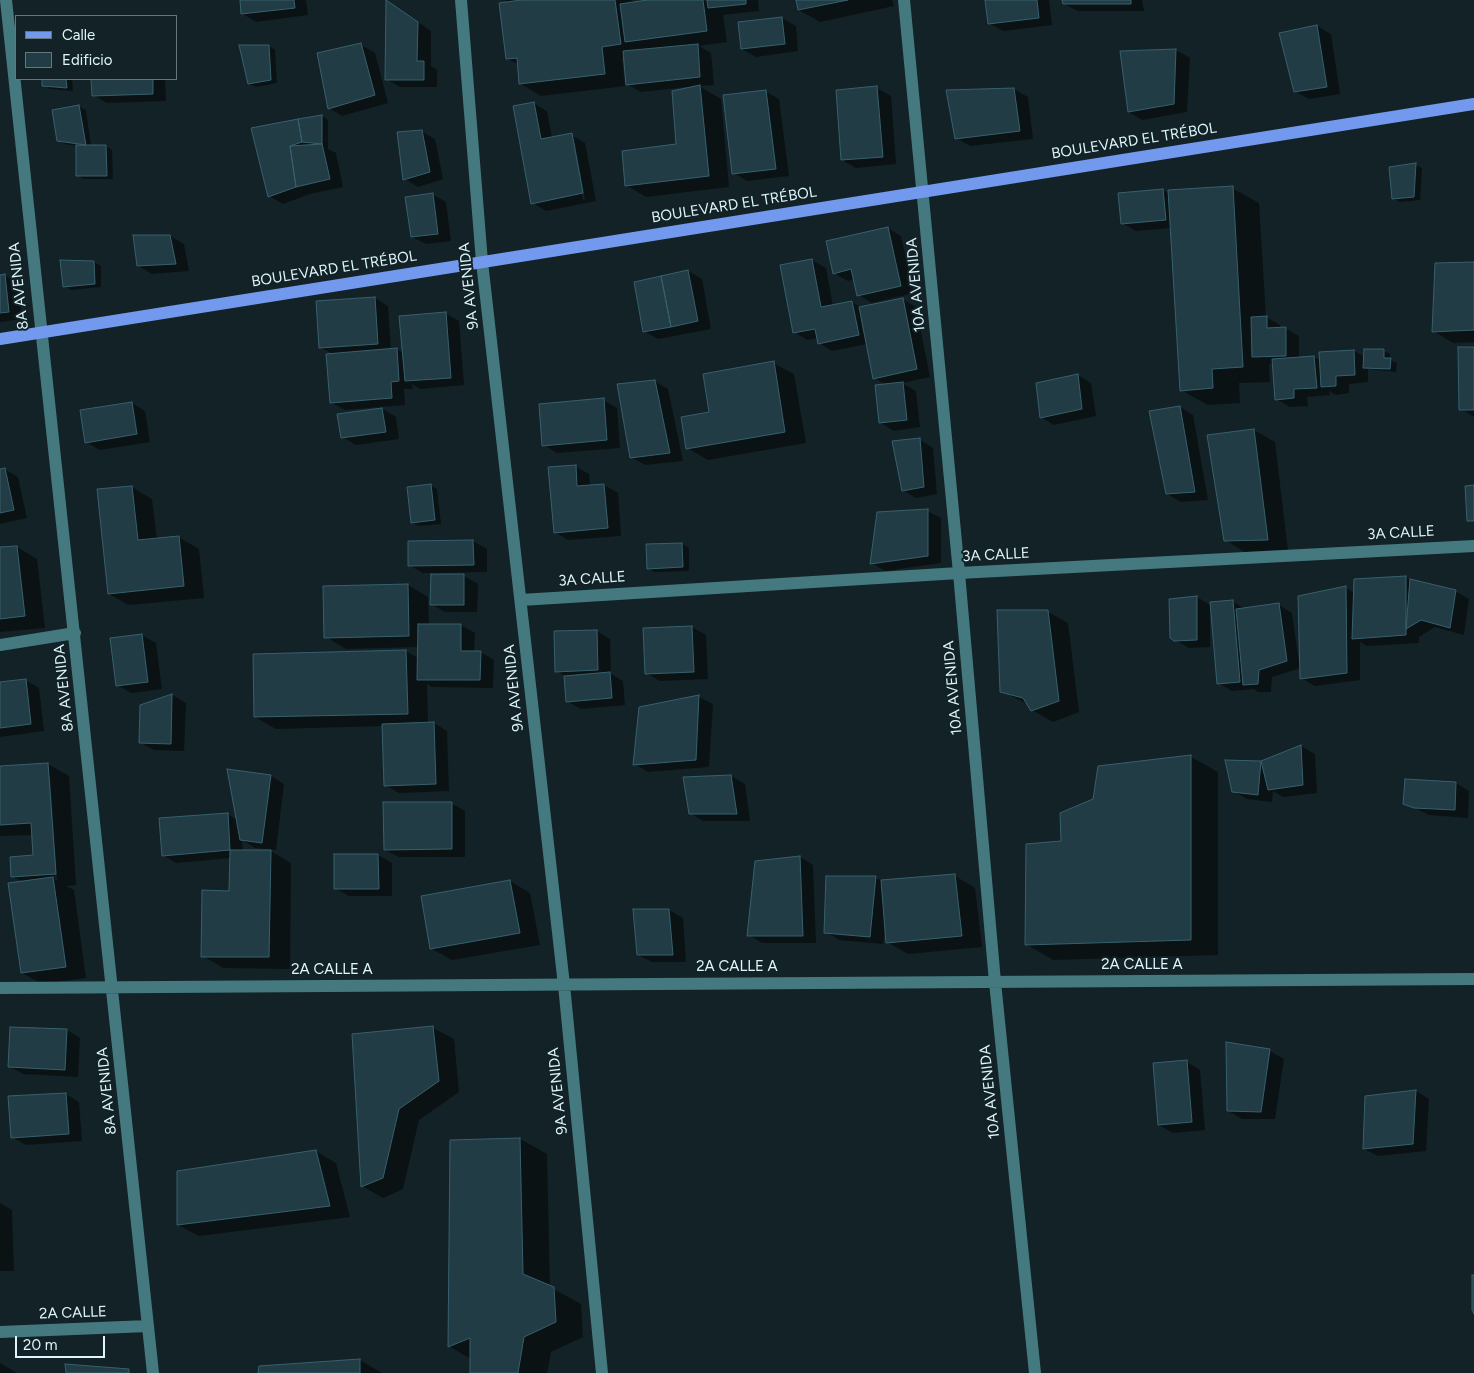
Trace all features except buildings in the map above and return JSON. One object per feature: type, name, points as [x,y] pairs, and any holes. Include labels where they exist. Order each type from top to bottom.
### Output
[{"type":"main road","name":"BOULEVARD EL TRÉBOL","points":[[0,338],[1474,104]]},
{"type":"street","name":"8A AVENIDA","points":[[6,0],[40,333],[75,633],[153,1373]]},
{"type":"street","name":"9A AVENIDA","points":[[461,0],[482,262],[564,985],[602,1373]]},
{"type":"street","name":"10A AVENIDA","points":[[904,0],[924,190],[995,982],[1036,1373]]},
{"type":"street","name":"3A CALLE","points":[[521,600],[959,573],[1474,546]]},
{"type":"street","points":[[0,645],[75,633]]},
{"type":"street","name":"2A CALLE A","points":[[0,988],[1474,980]]},
{"type":"street","name":"2A CALLE","points":[[0,1332],[148,1326]]}]
